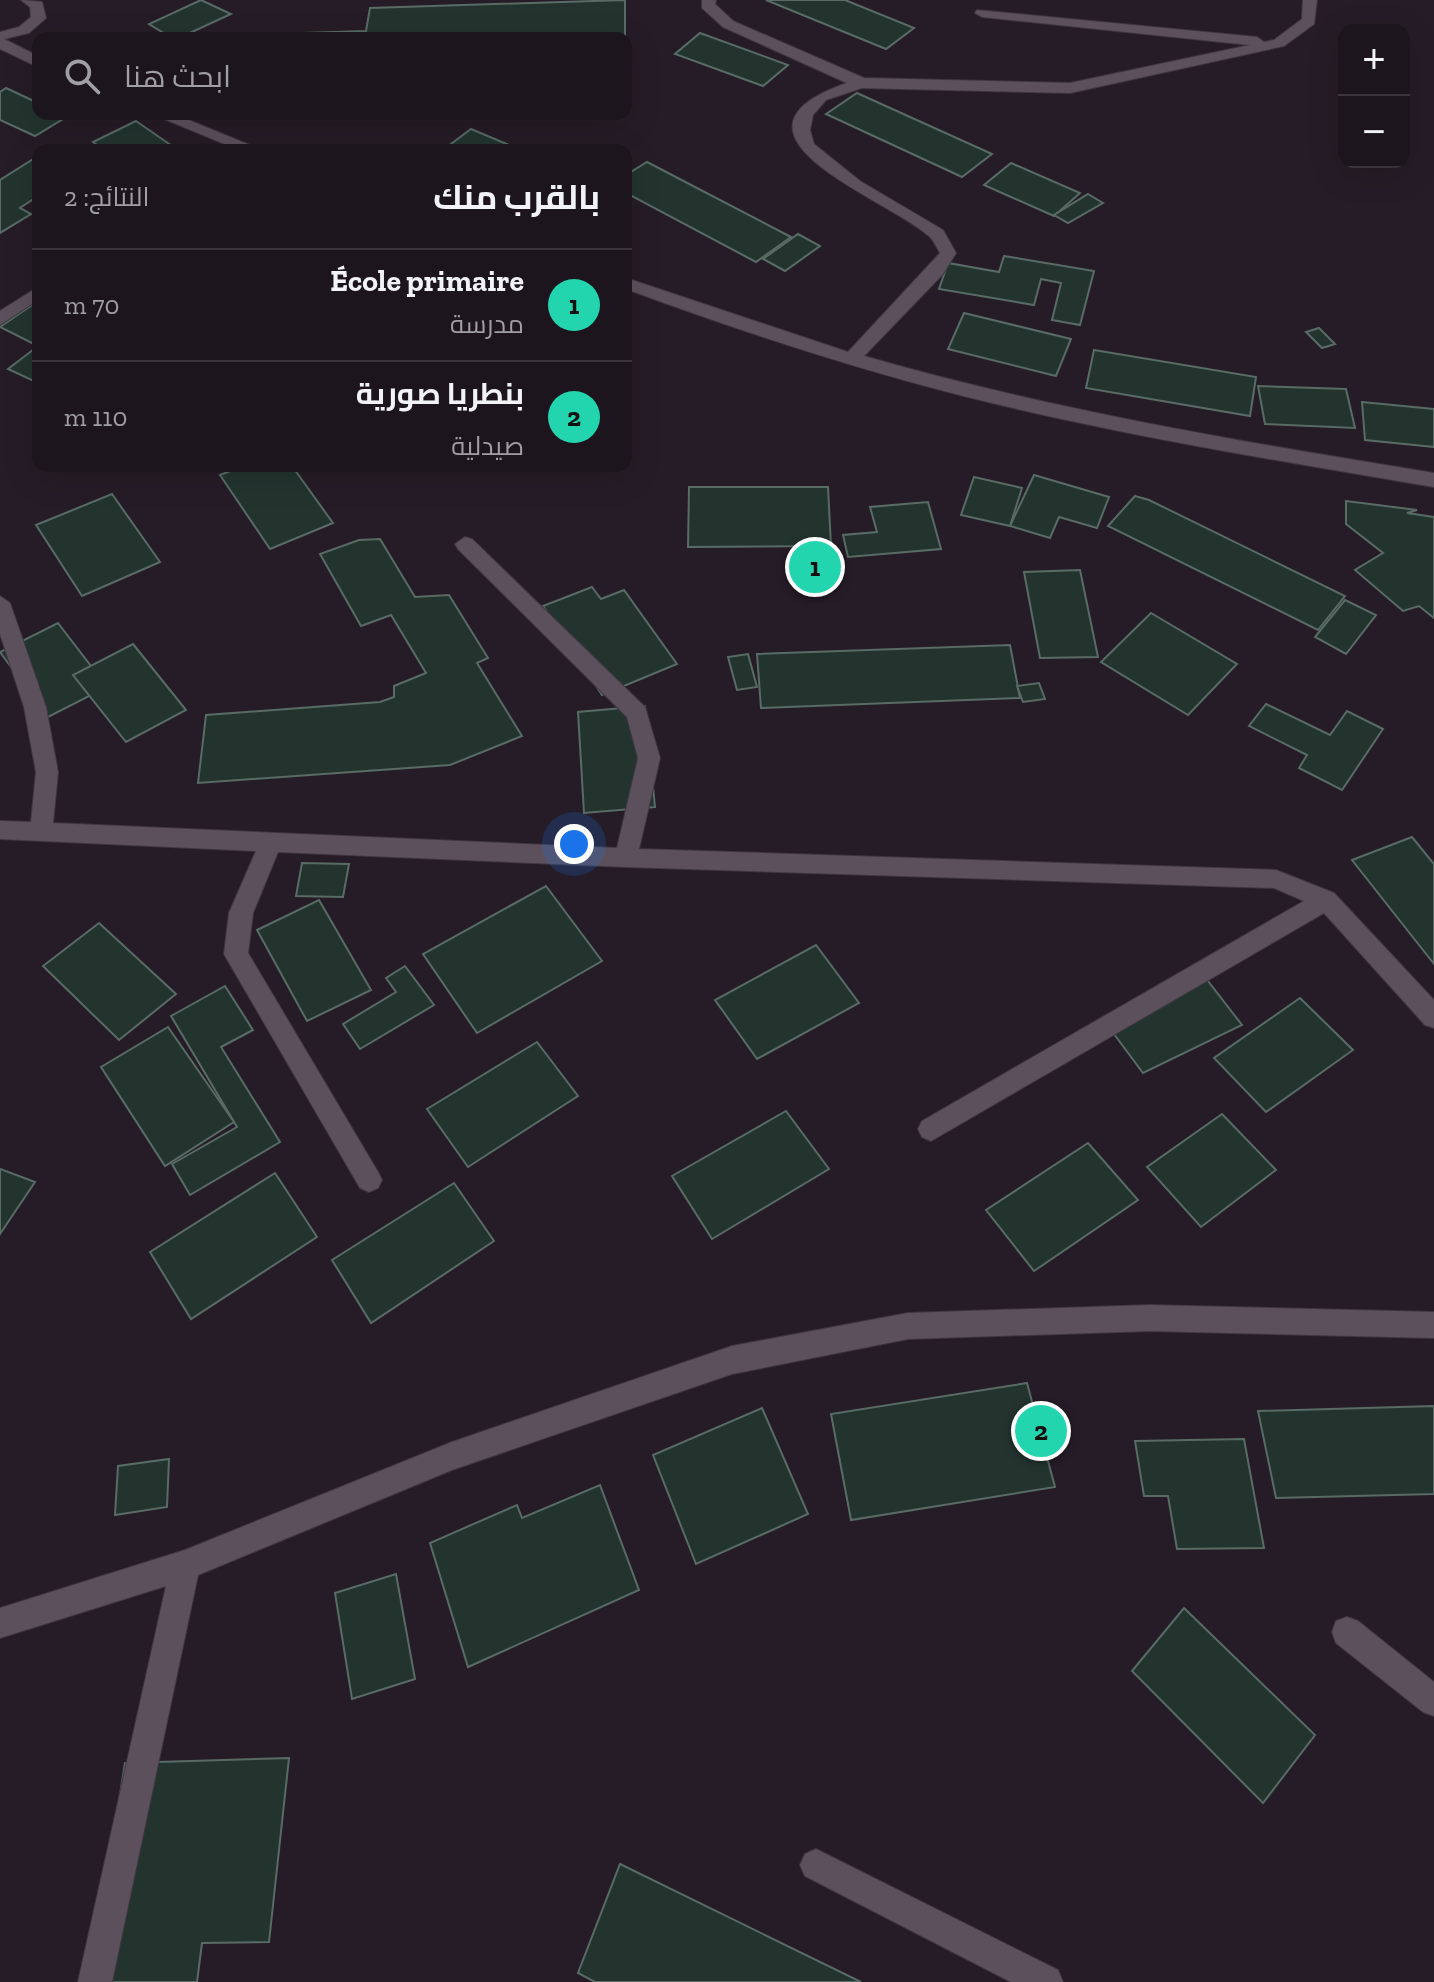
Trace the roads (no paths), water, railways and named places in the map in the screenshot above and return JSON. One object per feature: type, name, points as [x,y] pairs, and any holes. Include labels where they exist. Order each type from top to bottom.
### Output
[{"type":"street","points":[[709,0],[707,5],[728,24],[861,83]]},
{"type":"street","points":[[851,359],[937,270],[948,253],[937,234],[854,184],[807,146],[802,130],[805,114],[821,97],[861,83],[1070,88],[1279,43],[1309,21],[1310,0]]},
{"type":"street","points":[[33,32],[33,24],[40,11],[35,2]]},
{"type":"street","points":[[982,13],[1279,43]]},
{"type":"street","points":[[0,36],[33,24]]},
{"type":"street","points":[[0,43],[32,59]]},
{"type":"street","points":[[174,120],[231,144]]},
{"type":"street","points":[[632,285],[851,359],[931,381],[1185,439],[1434,480]]},
{"type":"street","points":[[0,319],[32,296]]},
{"type":"street","points":[[465,544],[637,713],[649,758],[626,858]]},
{"type":"street","points":[[0,603],[35,707],[47,772],[41,832]]},
{"type":"street","points":[[0,830],[626,858],[1276,879],[1326,900],[1434,1017]]},
{"type":"street","points":[[271,841],[241,913],[236,954],[369,1180]]},
{"type":"street","points":[[931,1129],[1326,900]]},
{"type":"street","points":[[0,1623],[185,1565],[452,1456],[732,1360],[908,1326],[1150,1318],[1434,1325]]},
{"type":"street","points":[[95,1982],[185,1565]]},
{"type":"street","points":[[1347,1632],[1434,1701]]},
{"type":"street","points":[[816,1865],[1046,1982]]},
{"type":"place","name":"École primaire","points":[[815,567]]},
{"type":"place","name":"بنطريا صورية","points":[[1041,1431]]}]
